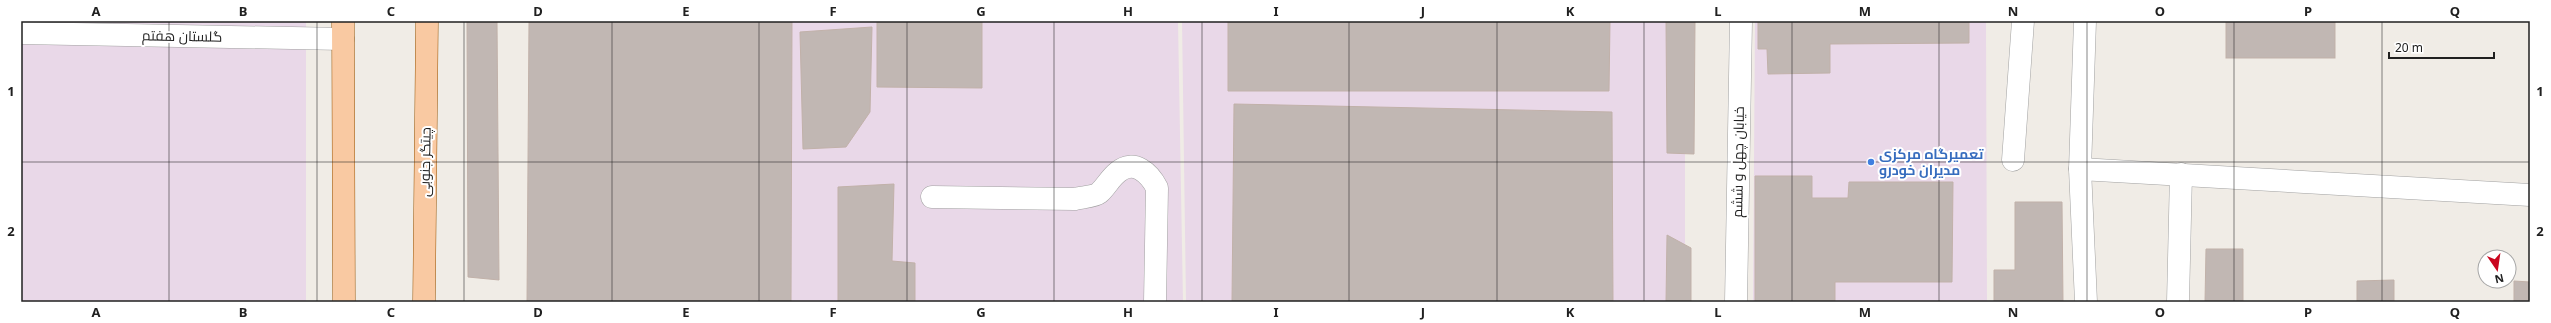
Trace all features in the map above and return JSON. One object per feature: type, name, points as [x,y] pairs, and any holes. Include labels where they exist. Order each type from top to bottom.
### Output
[{"type":"main road","name":"چیتگر جنوبی","points":[[424,302],[427,21]]},
{"type":"main road","points":[[343,30],[344,302]]},
{"type":"street","name":"خیابان چهل و ششم","points":[[1736,302],[1741,21]]},
{"type":"street","points":[[2013,160],[2024,21]]},
{"type":"street","points":[[2085,21],[2080,169],[2086,302]]},
{"type":"street","name":"گلستان هفتم","points":[[21,33],[343,30]]},
{"type":"street","points":[[932,197],[1075,199],[1098,194],[1118,171],[1130,167],[1142,170],[1151,178],[1157,188],[1155,302]]},
{"type":"street","points":[[2080,169],[2530,195]]},
{"type":"street","points":[[2178,302],[2181,174]]},
{"type":"shaded area","points":[[21,21],[306,21],[306,302],[21,302]]},
{"type":"shaded area","points":[[781,21],[1178,21],[1183,302],[784,302]]},
{"type":"shaded area","points":[[1182,21],[1685,21],[1685,302],[1186,302]]},
{"type":"shaded area","name":"تعمیرگاه مرکزی مدیران خودرو","points":[[1755,21],[1986,21],[1987,302],[1753,302]]},
{"type":"building","points":[[467,21],[497,21],[499,280],[468,277]]},
{"type":"building","points":[[529,21],[792,21],[791,302],[527,302]]},
{"type":"building","points":[[877,21],[982,21],[982,88],[877,87]]},
{"type":"building","points":[[1228,21],[1610,21],[1609,91],[1228,91]]},
{"type":"building","points":[[1666,21],[1695,21],[1694,154],[1667,153]]},
{"type":"building","points":[[1758,21],[1969,21],[1969,43],[1830,44],[1830,73],[1768,74],[1767,49],[1758,49]]},
{"type":"building","points":[[2226,21],[2335,21],[2335,58],[2226,58]]},
{"type":"building","points":[[872,27],[870,112],[846,147],[803,149],[800,32]]},
{"type":"building","points":[[1234,104],[1612,112],[1613,302],[1232,302]]},
{"type":"building","points":[[1755,176],[1812,176],[1812,198],[1848,198],[1849,182],[1953,182],[1952,282],[1835,282],[1835,302],[1755,302]]},
{"type":"building","points":[[894,184],[892,261],[915,263],[915,302],[838,302],[838,187]]},
{"type":"building","points":[[2015,202],[2062,202],[2063,302],[1994,302],[1994,270],[2015,270]]},
{"type":"building","points":[[1667,235],[1691,248],[1691,302],[1666,302]]},
{"type":"building","points":[[2206,249],[2243,249],[2243,302],[2205,302]]},
{"type":"building","points":[[2394,280],[2394,302],[2357,302],[2357,281]]},
{"type":"building","points":[[2517,281],[2530,282],[2530,302],[2514,302],[2514,289],[2517,289]]},
{"type":"place","name":"تعمیرگاه مرکزی مدیران خودرو","points":[[1871,162]]}]
